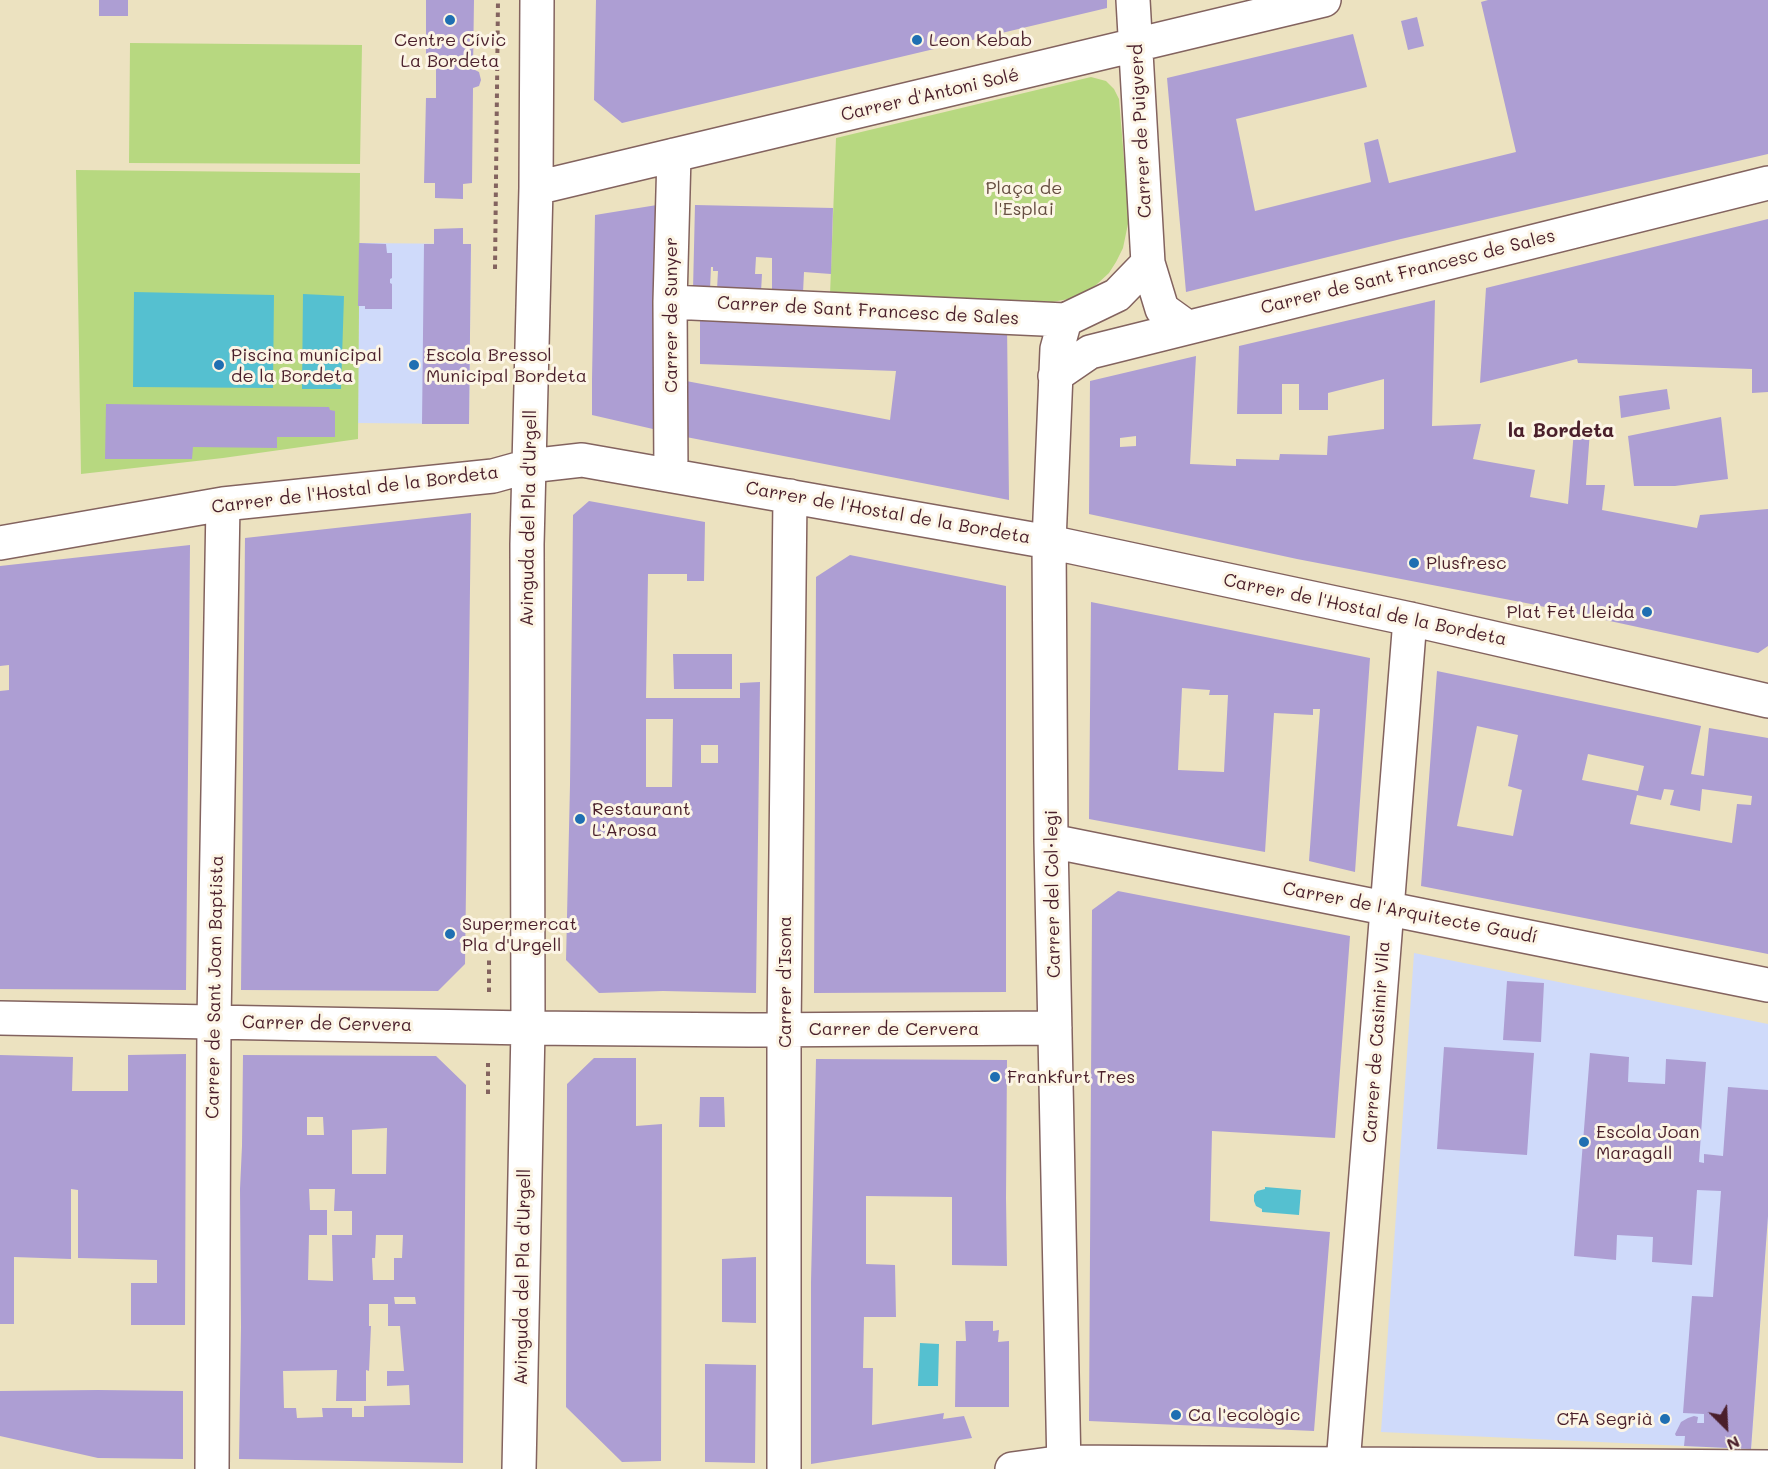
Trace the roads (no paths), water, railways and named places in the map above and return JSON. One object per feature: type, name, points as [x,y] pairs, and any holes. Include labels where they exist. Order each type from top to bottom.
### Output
[{"type":"street","name":"Avinguda del Pla d'Urgell","points":[[519,1469],[528,1028],[527,544],[536,188],[537,0]]},
{"type":"street","name":"Carrer de Puigverd","points":[[1133,0],[1148,263],[1162,309],[1186,327]]},
{"type":"street","name":"Carrer d'Antoni Solé","points":[[536,188],[1324,0]]},
{"type":"street","name":"Carrer de Sunyer","points":[[671,476],[670,302],[674,155]]},
{"type":"street","name":"Carrer de Sant Francesc de Sales","points":[[1055,376],[1090,352],[1768,183]]},
{"type":"street","points":[[1065,320],[1117,295],[1148,263]]},
{"type":"street","name":"Carrer de Sant Francesc de Sales","points":[[670,302],[1065,320]]},
{"type":"street","name":"Carrer del Col·legi","points":[[1064,1466],[1051,841],[1048,542],[1057,349],[1065,320]]},
{"type":"street","name":"Carrer de l'Hostal de la Bordeta","points":[[0,543],[223,504],[493,476],[529,466],[582,460],[1048,542],[1410,619],[1768,701]]},
{"type":"street","name":"Carrer d'Isona","points":[[784,1469],[784,1030],[790,496]]},
{"type":"street","name":"Carrer de Sant Joan Baptista","points":[[212,1469],[214,1021],[223,504]]},
{"type":"street","name":"Carrer de Casimir Vila","points":[[1343,1464],[1410,619]]},
{"type":"street","name":"Carrer de l'Arquitecte Gaudí","points":[[1051,841],[1768,985]]},
{"type":"street","name":"Carrer de Cervera","points":[[0,1018],[528,1028],[784,1030],[1055,1028]]},
{"type":"street","points":[[1012,1469],[1064,1466],[1343,1464],[1768,1467]]},
{"type":"water","points":[[134,292],[274,295],[273,388],[133,387]]},
{"type":"water","points":[[303,294],[344,296],[341,389],[302,389]]},
{"type":"water","points":[[1265,1187],[1301,1190],[1299,1215],[1262,1212],[1262,1209],[1256,1206],[1254,1195]]},
{"type":"water","points":[[920,1343],[939,1344],[938,1386],[918,1386]]},
{"type":"place","name":"Centre Cívic La Bordeta","points":[[450,20]]},
{"type":"place","name":"Leon Kebab","points":[[917,40]]},
{"type":"place","name":"Piscina municipal de la Bordeta","points":[[219,365]]},
{"type":"place","name":"Escola Bressol Municipal Bordeta","points":[[414,365]]},
{"type":"place","name":"Plusfresc","points":[[1414,563]]},
{"type":"place","name":"Plat Fet Lleida","points":[[1647,612]]},
{"type":"place","name":"Restaurant L'Arosa","points":[[580,819]]},
{"type":"place","name":"Supermercat Pla d'Urgell","points":[[450,934]]},
{"type":"place","name":"Frankfurt Tres","points":[[995,1077]]},
{"type":"place","name":"Escola Joan Maragall","points":[[1584,1142]]},
{"type":"place","name":"Ca l'ecològic","points":[[1176,1415]]},
{"type":"place","name":"CFA Segrià","points":[[1665,1419]]},
{"type":"district","name":"la Bordeta","points":[[1561,431]]},
{"type":"park label","name":"Plaça de l'Esplai","points":[[1024,198]]}]
